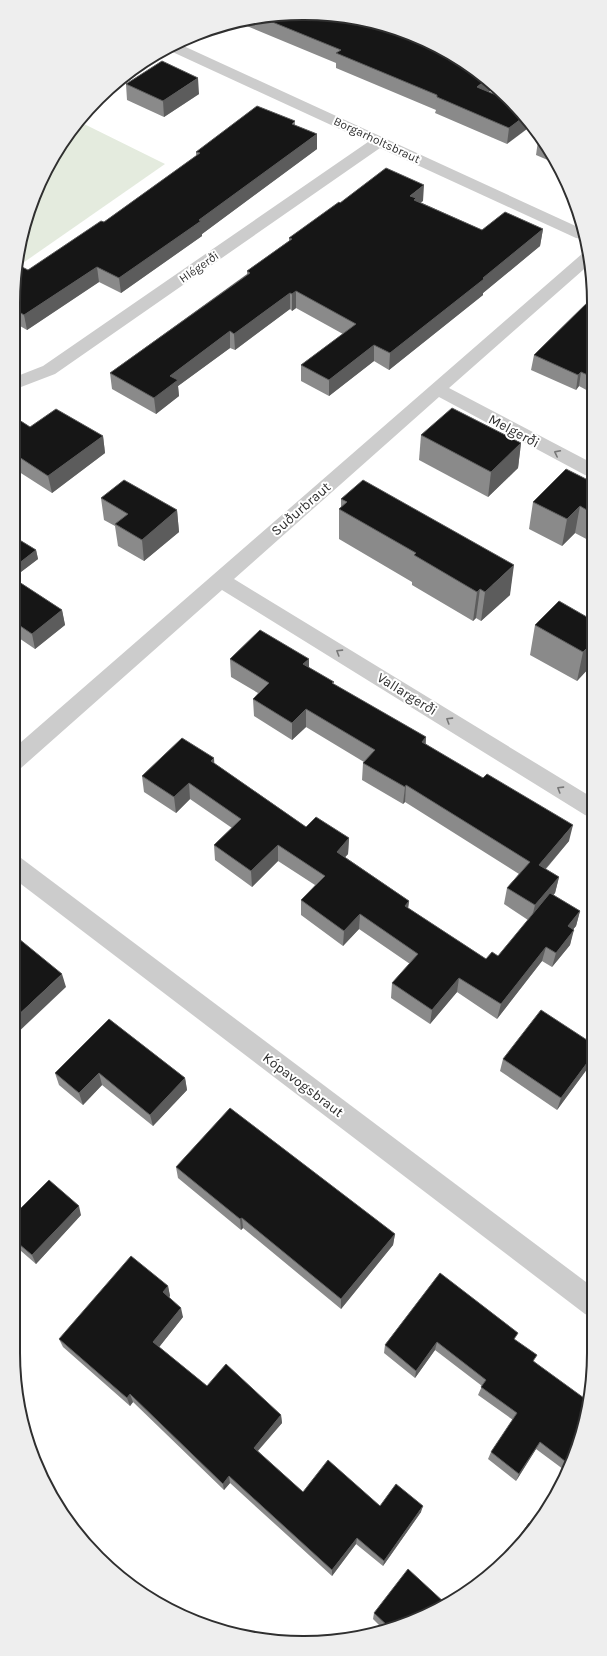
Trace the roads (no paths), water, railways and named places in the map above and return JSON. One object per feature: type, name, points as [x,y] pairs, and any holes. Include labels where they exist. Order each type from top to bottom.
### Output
[{"type":"street","name":"Borgarholtsbraut","points":[[178,49],[578,233]]},
{"type":"street","name":"Hlégerði","points":[[20,381],[49,370],[379,142]]},
{"type":"street","name":"Suðurbraut","points":[[20,756],[584,260]]},
{"type":"street","name":"Melgerði","points":[[437,389],[587,468]]},
{"type":"street","name":"Vallargerði","points":[[220,580],[260,603],[587,805]]},
{"type":"street","name":"Kópavogsbraut","points":[[20,870],[587,1300]]}]
